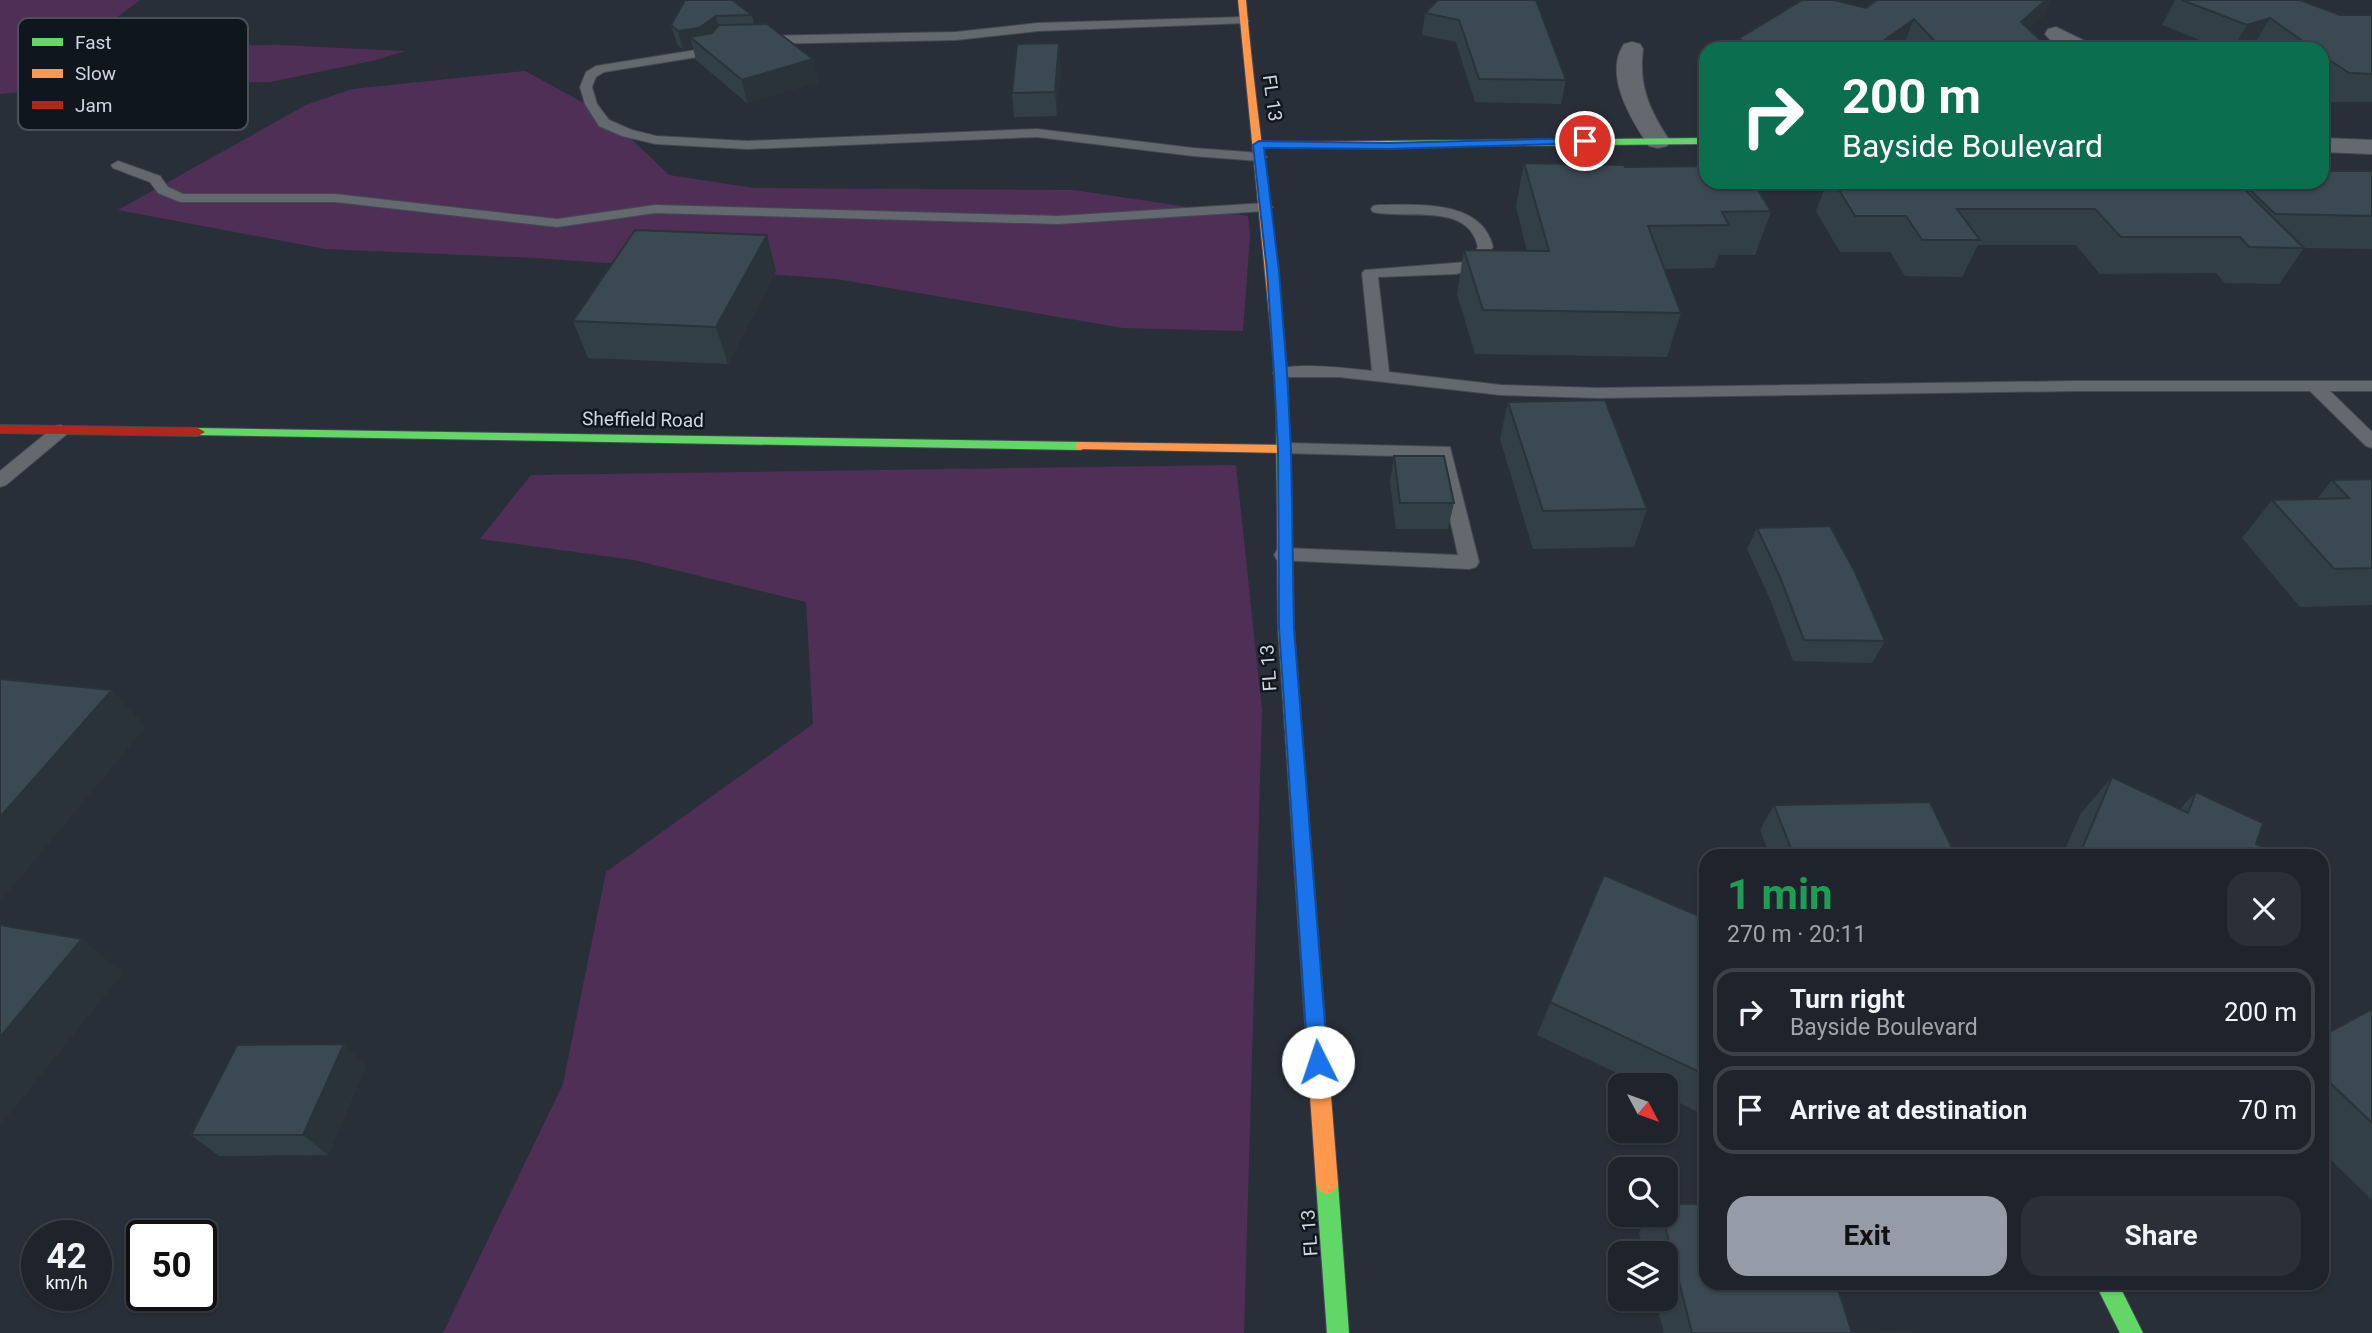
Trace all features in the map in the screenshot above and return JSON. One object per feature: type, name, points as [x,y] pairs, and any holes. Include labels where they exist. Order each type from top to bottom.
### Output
[{"type":"street","name":"FL 13","points":[[1242,0],[1266,207],[1281,373],[1285,449],[1287,642],[1338,1333]]},
{"type":"street","points":[[2056,34],[2071,42]]},
{"type":"street","points":[[1632,49],[1628,65],[1630,92],[1643,121],[1658,141]]},
{"type":"street","points":[[1259,151],[1377,146],[1699,141]]},
{"type":"street","points":[[2329,145],[2372,147]]},
{"type":"street","name":"Sheffield Road","points":[[0,429],[1285,449]]},
{"type":"street","points":[[2109,1290],[2132,1333]]},
{"type":"lane","points":[[1243,21],[1038,27],[956,36],[721,41],[713,50],[696,54],[600,69],[590,75],[586,86],[591,104],[604,123],[626,133],[656,140],[747,145],[1037,133],[1193,152],[1259,151]]},
{"type":"lane","points":[[118,165],[155,179],[163,190],[180,198],[249,201],[335,198],[557,223],[655,209],[1058,220],[1266,207]]},
{"type":"lane","points":[[1378,209],[1416,209],[1470,220],[1481,231],[1486,247],[1472,266],[1370,273],[1381,376]]},
{"type":"lane","points":[[1281,373],[1339,372],[1501,390],[1598,393],[2075,386],[2372,386]]},
{"type":"lane","points":[[2315,386],[2372,442]]},
{"type":"lane","points":[[0,481],[61,430]]},
{"type":"lane","points":[[1284,555],[1469,562],[1444,452],[1285,449]]},
{"type":"shaded area","points":[[0,0],[140,0],[116,18],[18,18],[18,92],[0,94]]},
{"type":"shaded area","points":[[248,45],[405,51],[376,60],[270,82],[248,82]]},
{"type":"shaded area","points":[[525,71],[606,115],[669,175],[754,188],[1074,190],[1248,216],[1250,235],[1243,331],[1123,328],[837,279],[536,258],[325,249],[118,210],[306,105],[352,89]]},
{"type":"shaded area","points":[[1236,465],[1262,711],[1244,1333],[443,1333],[563,1084],[606,872],[813,724],[806,602],[634,560],[480,539],[531,475]]},
{"type":"building","points":[[685,0],[732,0],[752,15],[716,16],[699,28],[678,31],[671,25]]},
{"type":"building","points":[[1438,0],[1536,0],[1566,80],[1479,79],[1459,20],[1425,13]]},
{"type":"building","points":[[1802,0],[1834,0],[1866,8],[1877,0],[2046,0],[2021,22],[2042,42],[1935,42],[1914,19],[1882,42],[1747,42],[1738,39]]},
{"type":"building","points":[[2182,0],[2300,0],[2340,15],[2372,15],[2372,74],[2349,73],[2329,60],[2329,42],[2304,42],[2270,18],[2247,25]]},
{"type":"building","points":[[767,24],[813,59],[742,80],[690,37],[712,33],[719,25]]},
{"type":"building","points":[[1059,43],[1055,92],[1012,93],[1017,44]]},
{"type":"building","points":[[1524,163],[1625,167],[1699,166],[1699,189],[1757,189],[1771,211],[1722,212],[1729,225],[1648,226],[1681,313],[1483,310],[1464,250],[1549,251]]},
{"type":"building","points":[[2329,171],[2372,171],[2372,216],[2275,214],[2249,189],[2329,189]]},
{"type":"building","points":[[1838,189],[2244,189],[2304,248],[2249,247],[2240,237],[2121,237],[2095,209],[1957,209],[1980,240],[1922,240],[1906,216],[1855,216]]},
{"type":"building","points":[[635,230],[767,235],[716,327],[573,321]]},
{"type":"building","points":[[1605,400],[1647,509],[1543,511],[1508,402]]},
{"type":"building","points":[[1394,456],[1444,456],[1454,503],[1400,503]]},
{"type":"building","points":[[2372,479],[2372,568],[2334,569],[2272,500],[2349,498],[2332,480]]},
{"type":"building","points":[[1830,526],[1855,572],[1885,641],[1804,640],[1780,577],[1757,528]]},
{"type":"building","points":[[0,680],[112,690],[0,817]]},
{"type":"building","points":[[2112,777],[2188,813],[2196,792],[2263,823],[2256,844],[2266,849],[2082,849]]},
{"type":"building","points":[[1930,802],[1953,849],[1791,849],[1774,805]]},
{"type":"building","points":[[1604,875],[1699,916],[1699,1072],[1550,1002]]},
{"type":"building","points":[[0,925],[82,939],[0,1037]]},
{"type":"building","points":[[2372,1009],[2372,1123],[2329,1082],[2329,1032]]},
{"type":"building","points":[[344,1044],[303,1135],[191,1135],[237,1045]]},
{"type":"building","points":[[1678,1204],[1699,1204],[1699,1290],[1838,1290],[1852,1333],[1692,1333],[1678,1277],[1678,1241],[1669,1241],[1665,1227],[1678,1227]]},
{"type":"building","points":[[1915,1331],[1916,1333],[1852,1333]]},
{"type":"traffic: fast","points":[[1259,145],[1699,141]]},
{"type":"traffic: fast","points":[[1282,384],[1286,628],[1301,833]]},
{"type":"traffic: fast","points":[[198,432],[1081,446]]},
{"type":"traffic: fast","points":[[1327,1183],[1338,1333]]},
{"type":"traffic: fast","points":[[2110,1290],[2132,1333]]},
{"type":"traffic: slow","points":[[1242,0],[1282,384]]},
{"type":"traffic: slow","points":[[1081,446],[1285,449]]},
{"type":"traffic: slow","points":[[1301,833],[1327,1183]]},
{"type":"traffic: jam","points":[[0,429],[198,432]]},
{"type":"route","points":[[1318,1062],[1286,628],[1285,449],[1281,373],[1259,145],[1485,145],[1585,141]]}]
